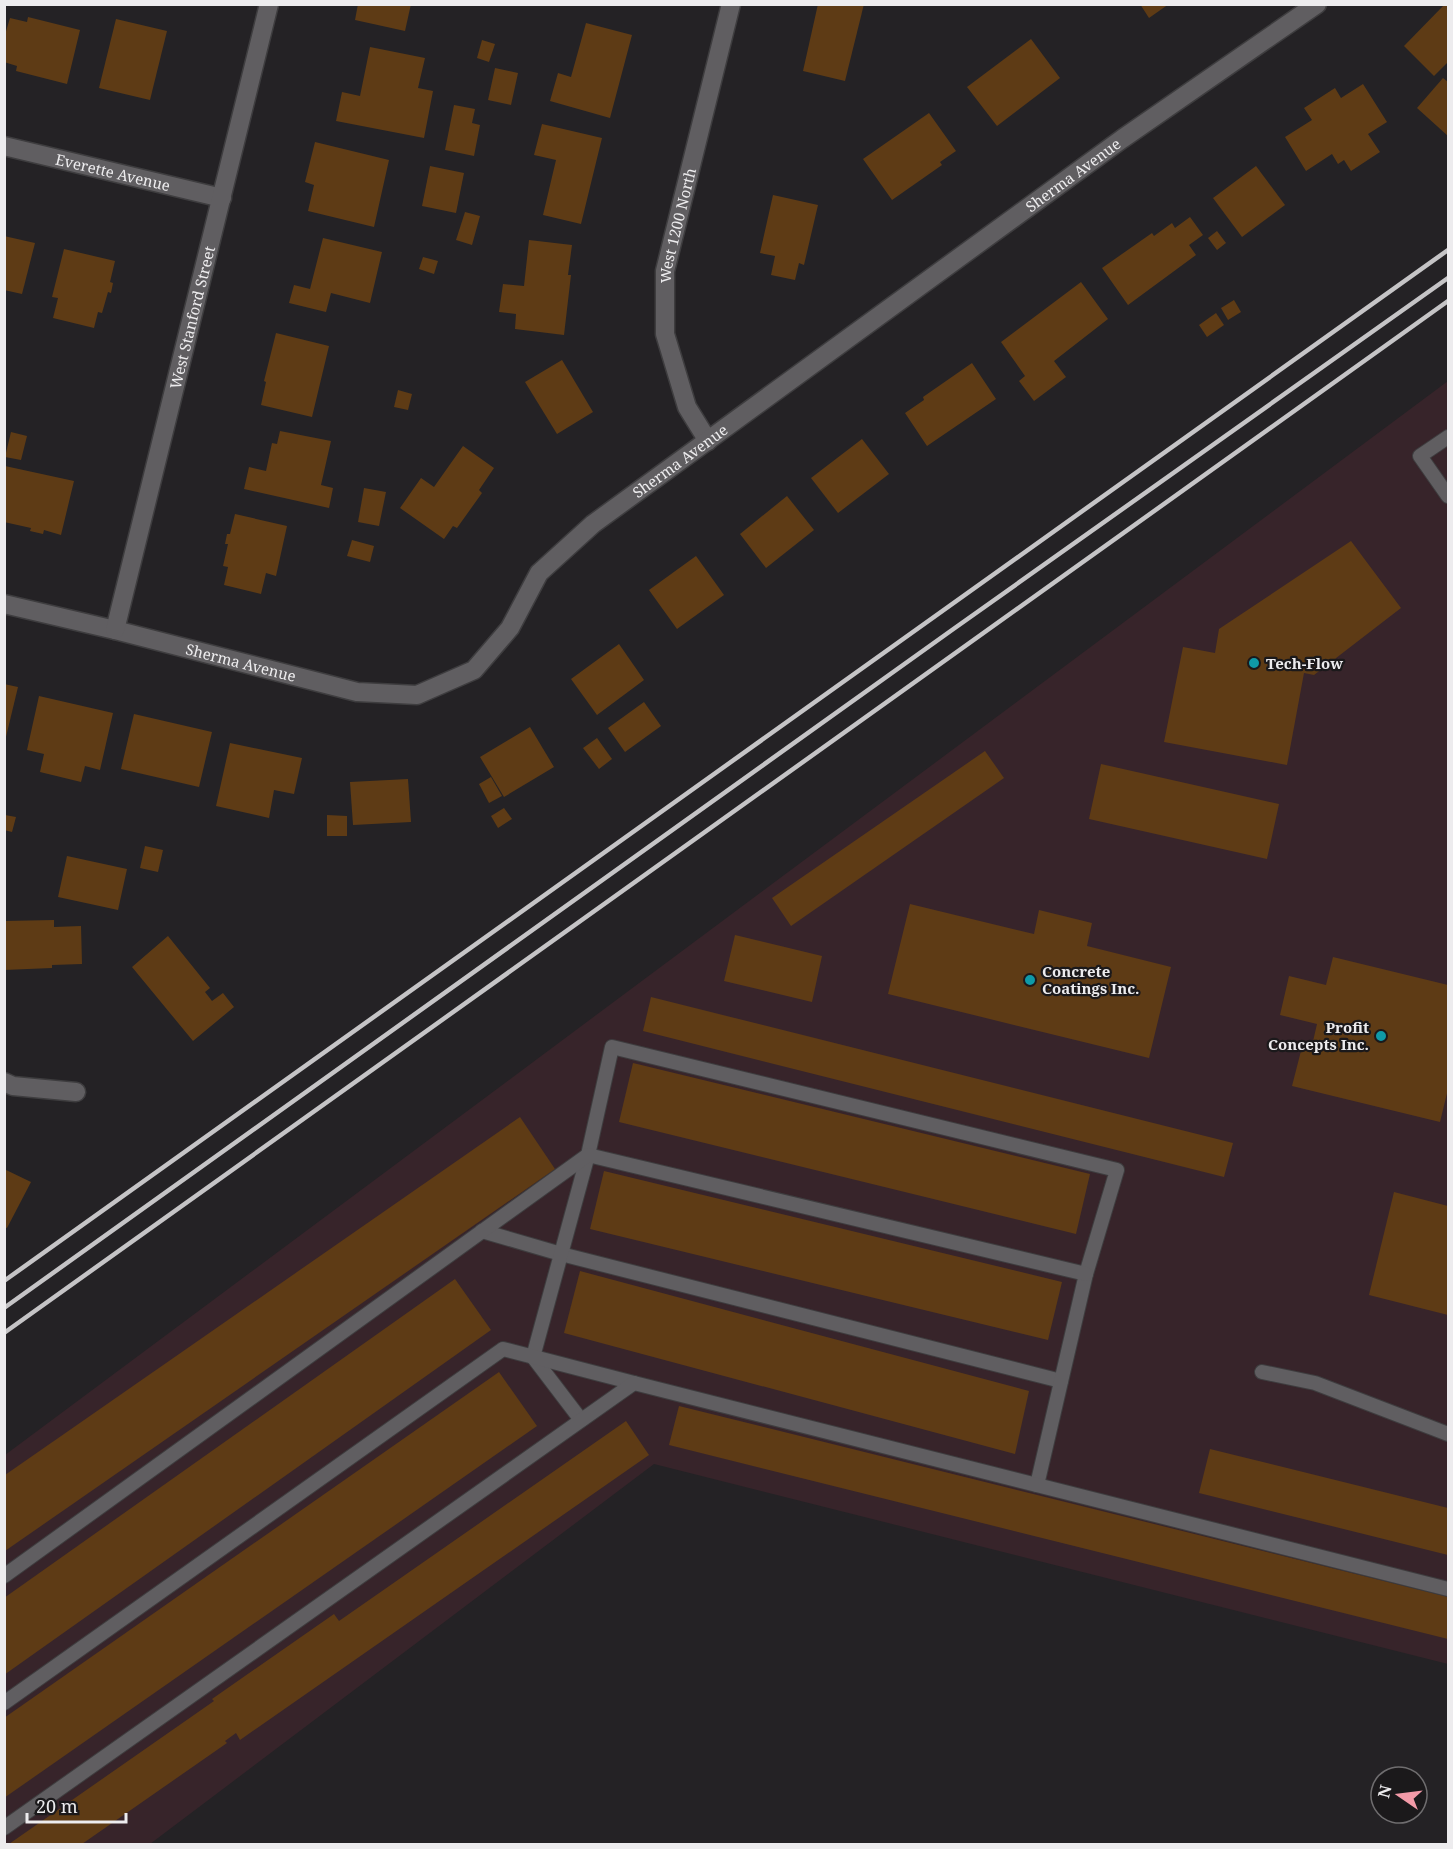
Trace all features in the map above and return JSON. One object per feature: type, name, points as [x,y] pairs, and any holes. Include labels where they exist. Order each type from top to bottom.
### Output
[{"type":"street","name":"West Stanford Street","points":[[115,630],[269,4]]},
{"type":"street","name":"West 1200 North","points":[[708,441],[687,407],[665,334],[665,271],[731,4]]},
{"type":"street","name":"Sherma Avenue","points":[[4,604],[357,692],[417,695],[474,670],[510,628],[539,573],[593,524],[1122,139],[1317,4]]},
{"type":"street","name":"Everette Avenue","points":[[4,146],[222,198]]},
{"type":"street","points":[[4,1082],[13,1086],[76,1092]]},
{"type":"lane","points":[[1449,437],[1420,456],[1449,496]]},
{"type":"lane","points":[[533,1357],[588,1155],[612,1047],[1117,1170],[1086,1274],[1037,1485]]},
{"type":"lane","points":[[4,1576],[588,1155],[1086,1274]]},
{"type":"lane","points":[[482,1231],[561,1254],[1061,1381]]},
{"type":"lane","points":[[4,1703],[503,1349],[1449,1588]]},
{"type":"lane","points":[[533,1357],[581,1420]]},
{"type":"lane","points":[[1262,1372],[1315,1383],[1449,1434]]},
{"type":"lane","points":[[4,1828],[634,1383]]},
{"type":"shaded area","points":[[1448,381],[1448,1664],[654,1464],[150,1844],[5,1844],[5,1455]]},
{"type":"building","points":[[358,4],[411,4],[405,31],[355,20]]},
{"type":"building","points":[[818,4],[864,4],[845,81],[803,71]]},
{"type":"building","points":[[1140,4],[1169,4],[1149,18]]},
{"type":"building","points":[[1445,4],[1448,4],[1448,62],[1434,76],[1404,46]]},
{"type":"building","points":[[28,17],[80,30],[67,84],[16,71],[17,66],[4,62],[4,38],[10,18],[27,22]]},
{"type":"building","points":[[116,19],[167,31],[150,100],[99,88]]},
{"type":"building","points":[[586,23],[632,35],[610,118],[550,101],[558,73],[571,77]]},
{"type":"building","points":[[1031,39],[1060,78],[997,126],[967,87]]},
{"type":"building","points":[[482,40],[495,44],[489,62],[477,58]]},
{"type":"building","points":[[370,47],[425,58],[418,88],[433,91],[424,138],[336,121],[342,92],[360,96]]},
{"type":"building","points":[[495,68],[518,73],[511,105],[488,100]]},
{"type":"building","points":[[1443,78],[1448,82],[1448,136],[1417,108]]},
{"type":"building","points":[[1363,84],[1387,122],[1368,134],[1380,152],[1351,171],[1344,160],[1338,164],[1332,154],[1306,171],[1285,137],[1312,120],[1304,108],[1335,88],[1341,98]]},
{"type":"building","points":[[454,105],[475,109],[472,123],[480,125],[474,156],[445,150]]},
{"type":"building","points":[[929,113],[956,151],[940,162],[942,165],[892,200],[863,159]]},
{"type":"building","points":[[542,124],[602,138],[581,224],[543,215],[556,160],[534,155]]},
{"type":"building","points":[[315,142],[389,160],[374,227],[308,211],[314,185],[305,182]]},
{"type":"building","points":[[430,166],[464,173],[456,213],[422,206]]},
{"type":"building","points":[[1256,166],[1285,205],[1242,237],[1213,198]]},
{"type":"building","points":[[773,195],[818,205],[804,265],[799,263],[795,280],[771,275],[775,256],[760,253]]},
{"type":"building","points":[[465,212],[480,216],[472,245],[456,240]]},
{"type":"building","points":[[1190,217],[1203,235],[1189,245],[1196,255],[1128,305],[1102,268],[1152,233],[1154,236],[1172,223],[1175,228]]},
{"type":"building","points":[[1217,231],[1226,243],[1217,250],[1208,238]]},
{"type":"building","points":[[4,236],[35,243],[22,294],[4,290]]},
{"type":"building","points":[[323,238],[382,252],[370,303],[331,293],[326,312],[289,303],[294,285],[310,289]]},
{"type":"building","points":[[529,240],[572,245],[564,335],[515,329],[516,314],[499,312],[503,284],[524,286]]},
{"type":"building","points":[[64,249],[115,261],[110,282],[113,283],[111,293],[108,292],[102,313],[98,312],[94,328],[53,318],[58,298],[52,297]]},
{"type":"building","points":[[423,257],[438,261],[434,274],[419,269]]},
{"type":"building","points":[[1081,282],[1108,319],[1054,361],[1066,377],[1034,401],[1019,381],[1025,376],[1001,342]]},
{"type":"building","points":[[1234,300],[1241,312],[1228,320],[1221,308]]},
{"type":"building","points":[[1216,313],[1224,325],[1207,337],[1199,325]]},
{"type":"building","points":[[276,333],[329,346],[312,417],[261,405],[266,382],[264,381]]},
{"type":"building","points":[[562,360],[593,412],[557,434],[525,382]]},
{"type":"building","points":[[972,363],[996,399],[927,446],[905,413],[924,400],[923,397]]},
{"type":"building","points":[[398,390],[412,394],[408,410],[394,407]]},
{"type":"building","points":[[280,431],[331,441],[321,485],[333,488],[329,508],[244,489],[249,467],[266,471],[272,443],[277,444]]},
{"type":"building","points":[[11,432],[27,436],[21,460],[5,457]]},
{"type":"building","points":[[862,439],[889,474],[838,513],[811,478]]},
{"type":"building","points":[[463,446],[494,468],[479,490],[482,493],[457,528],[453,526],[444,539],[400,508],[421,478],[434,487]]},
{"type":"building","points":[[5,466],[74,481],[61,535],[44,530],[43,534],[30,531],[31,528],[4,522]]},
{"type":"building","points":[[364,488],[386,492],[379,526],[358,522]]},
{"type":"building","points":[[787,496],[814,530],[766,568],[740,534]]},
{"type":"building","points":[[235,514],[287,526],[276,576],[266,573],[261,594],[224,585],[228,567],[223,566],[228,544],[225,544]]},
{"type":"building","points":[[352,540],[374,546],[370,562],[347,556]]},
{"type":"building","name":"Tech-Flow","points":[[1351,541],[1401,608],[1314,675],[1304,673],[1287,765],[1164,742],[1183,647],[1215,653],[1219,629]]},
{"type":"building","points":[[696,556],[724,595],[677,629],[649,590]]},
{"type":"building","points":[[619,644],[644,680],[597,715],[571,679]]},
{"type":"building","points":[[4,684],[18,687],[5,741],[4,741]]},
{"type":"building","points":[[39,696],[113,713],[100,770],[85,766],[81,782],[40,772],[44,754],[27,750]]},
{"type":"building","points":[[644,702],[661,726],[625,752],[608,728]]},
{"type":"building","points":[[134,714],[212,732],[199,787],[121,769]]},
{"type":"building","points":[[530,727],[554,767],[504,797],[480,757]]},
{"type":"building","points":[[597,738],[612,759],[599,769],[583,748]]},
{"type":"building","points":[[230,743],[302,758],[294,794],[274,790],[269,818],[216,806]]},
{"type":"building","points":[[985,751],[1004,778],[791,926],[772,898]]},
{"type":"building","points":[[1101,764],[1279,804],[1267,859],[1089,819]]},
{"type":"building","points":[[491,777],[502,796],[489,803],[479,784]]},
{"type":"building","points":[[408,779],[411,822],[353,825],[350,782]]},
{"type":"building","points":[[504,808],[512,819],[498,828],[491,816]]},
{"type":"building","points":[[5,815],[16,817],[12,832],[4,830]]},
{"type":"building","points":[[327,815],[347,816],[347,836],[327,836]]},
{"type":"building","points":[[145,846],[163,850],[158,872],[140,868]]},
{"type":"building","points":[[67,856],[127,869],[118,910],[58,897]]},
{"type":"building","name":"Concrete Coatings Inc.","points":[[910,904],[1034,934],[1039,910],[1092,923],[1087,946],[1171,967],[1149,1058],[888,994]]},
{"type":"building","points":[[54,920],[54,927],[81,926],[82,964],[4,970],[4,921]]},
{"type":"building","points":[[735,935],[822,956],[812,1002],[724,981]]},
{"type":"building","points":[[168,936],[210,988],[205,992],[212,1001],[223,993],[234,1007],[193,1041],[132,967]]},
{"type":"building","name":"Profit Concepts Inc.","points":[[1333,957],[1448,985],[1448,1089],[1440,1122],[1292,1086],[1302,1047],[1311,1050],[1317,1024],[1280,1015],[1289,976],[1326,985]]},
{"type":"building","points":[[651,997],[1233,1143],[1224,1177],[643,1031]]},
{"type":"building","points":[[633,1063],[1090,1174],[1076,1234],[619,1122]]},
{"type":"building","points":[[520,1117],[555,1169],[5,1551],[5,1475]]},
{"type":"building","points":[[4,1169],[31,1182],[7,1228],[4,1227]]},
{"type":"building","points":[[604,1171],[1062,1282],[1048,1340],[590,1229]]},
{"type":"building","points":[[1394,1192],[1448,1206],[1448,1315],[1369,1295]]},
{"type":"building","points":[[580,1271],[1029,1391],[1015,1454],[564,1333]]},
{"type":"building","points":[[455,1279],[491,1330],[4,1675],[4,1598]]},
{"type":"building","points":[[499,1372],[537,1426],[4,1798],[4,1718]]},
{"type":"building","points":[[679,1406],[1448,1597],[1448,1639],[669,1445]]},
{"type":"building","points":[[626,1421],[649,1455],[240,1740],[236,1733],[225,1741],[227,1743],[82,1844],[9,1844],[334,1614],[339,1621]]},
{"type":"building","points":[[1210,1449],[1448,1508],[1448,1555],[1199,1493]]},
{"type":"railway","points":[[4,1281],[1448,250]]},
{"type":"railway","points":[[4,1308],[1448,278]]},
{"type":"railway","points":[[4,1333],[1448,301]]},
{"type":"place","name":"Tech-Flow","points":[[1254,663]]},
{"type":"place","name":"Concrete Coatings Inc.","points":[[1030,980]]},
{"type":"place","name":"Profit Concepts Inc.","points":[[1381,1036]]}]
